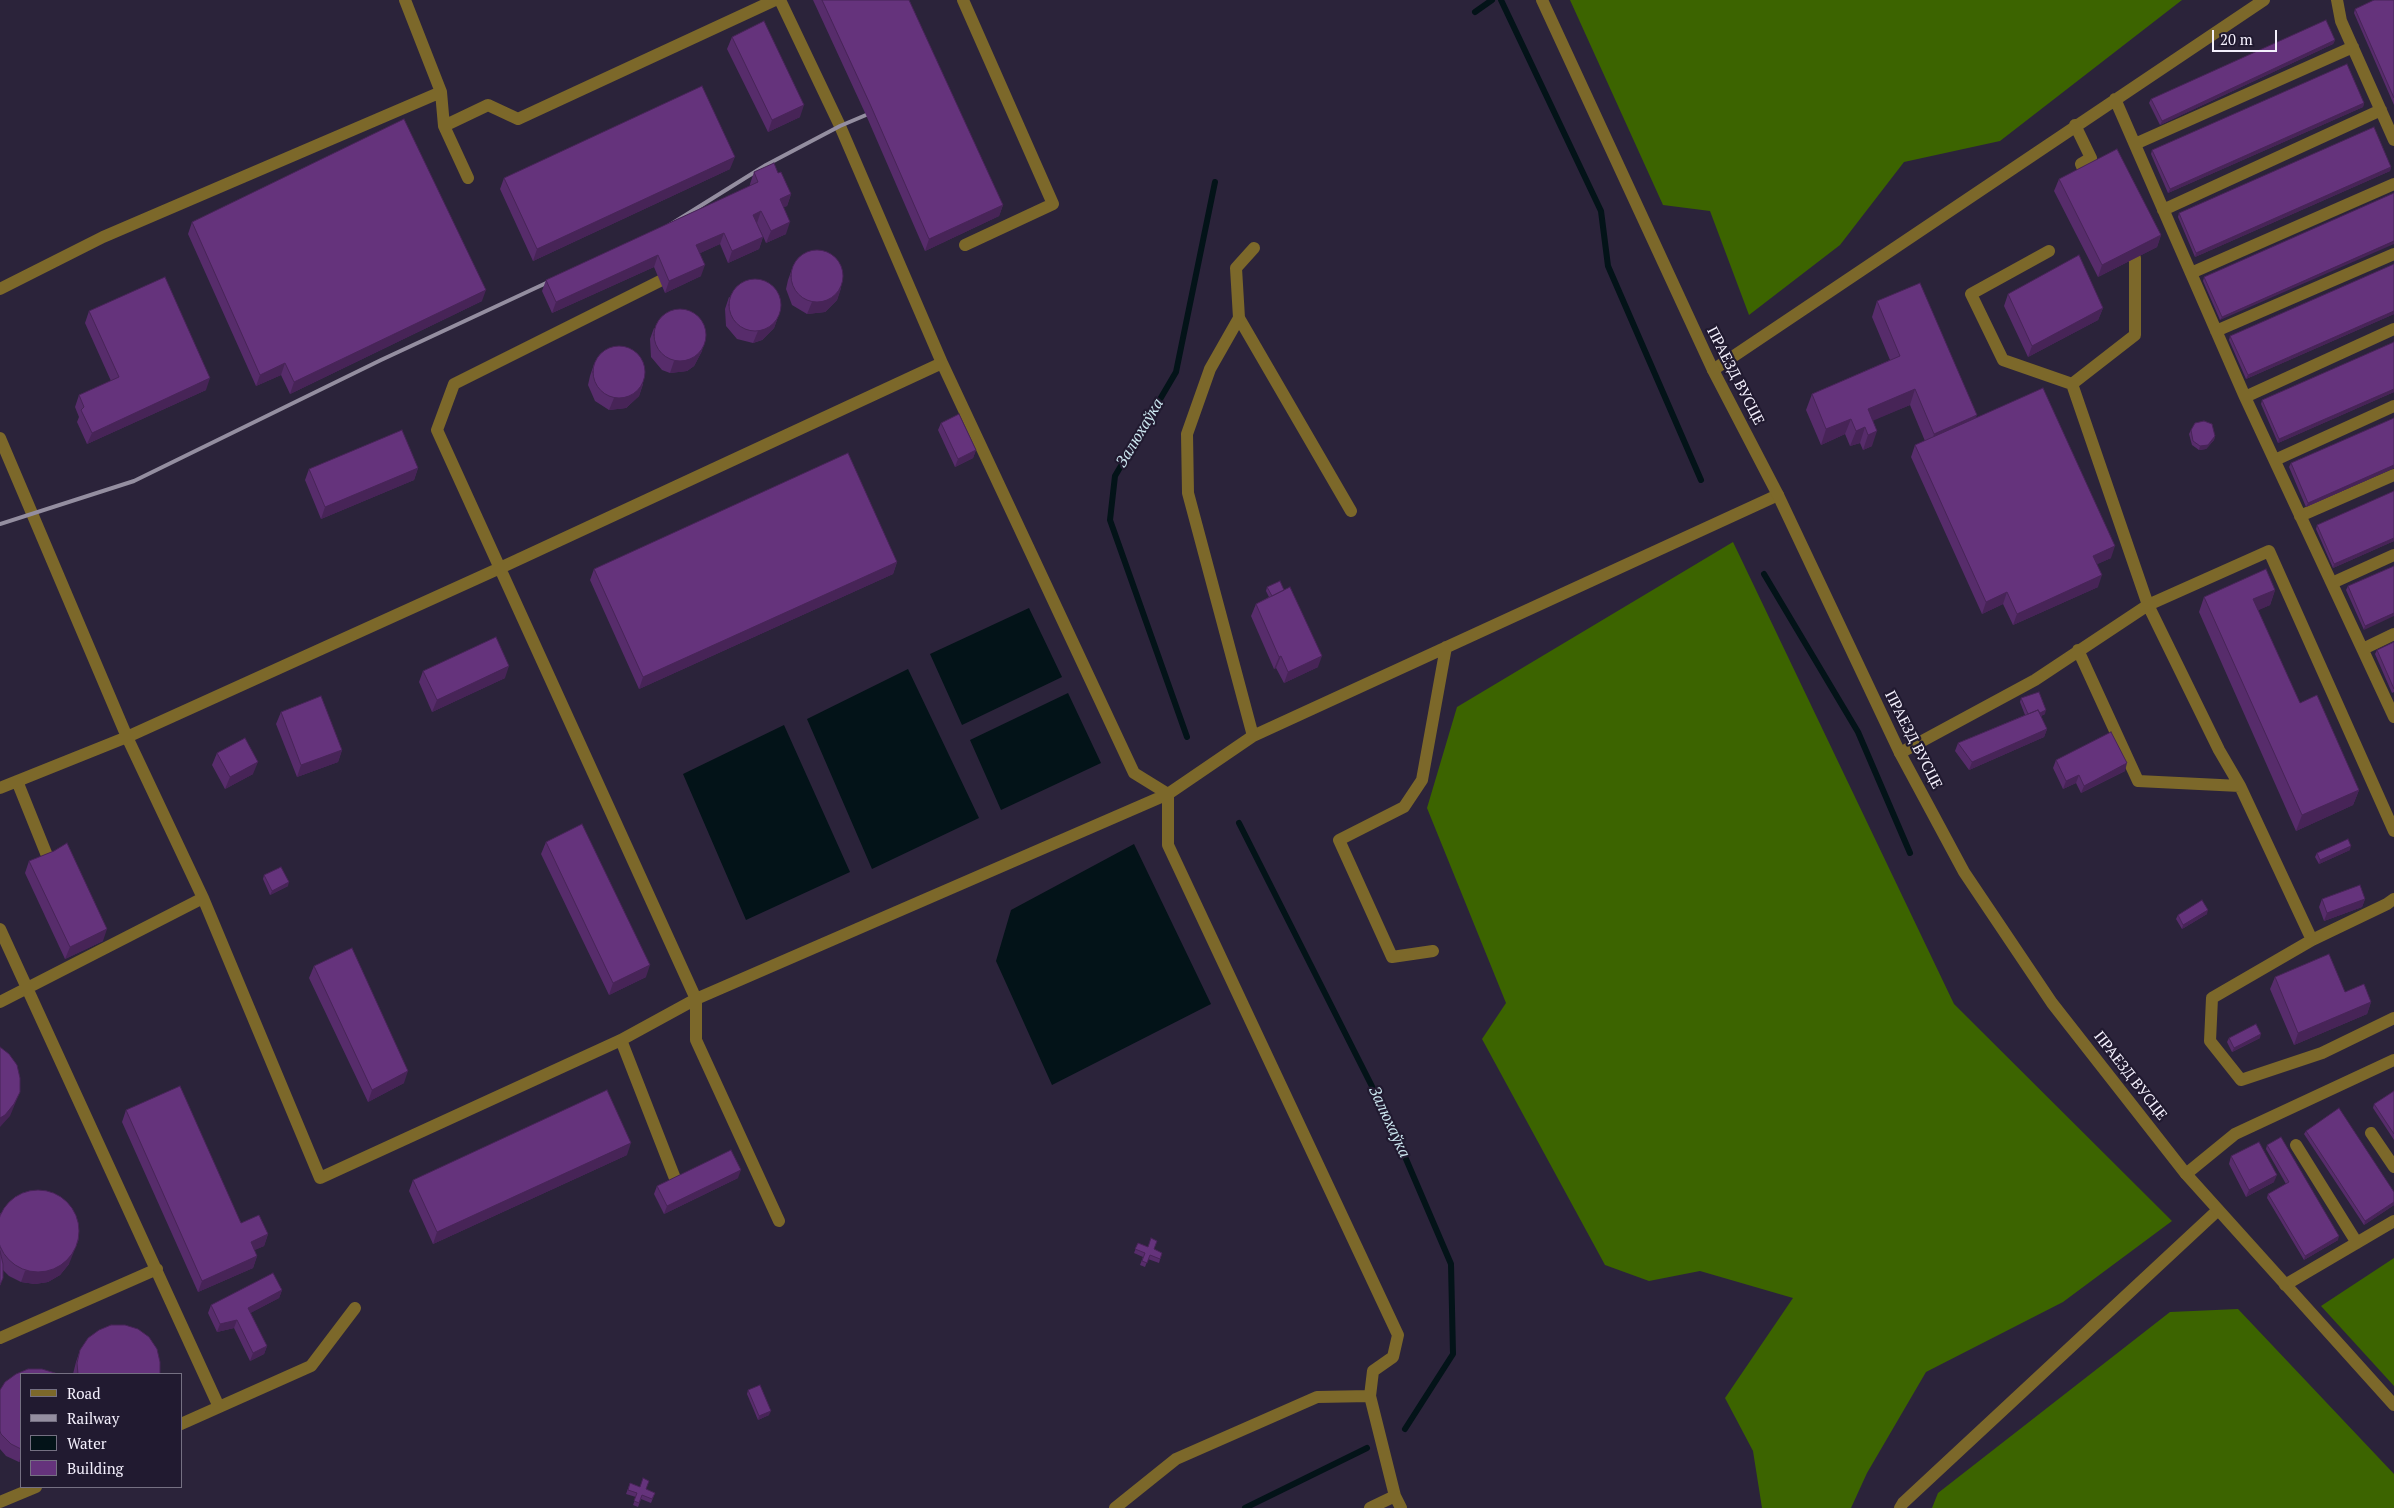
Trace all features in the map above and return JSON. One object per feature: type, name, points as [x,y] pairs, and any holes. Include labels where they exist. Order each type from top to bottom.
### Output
[{"type":"street","points":[[405,0],[441,92],[444,126],[468,178]]},
{"type":"street","points":[[444,126],[488,105],[518,119],[775,0]]},
{"type":"street","points":[[780,0],[840,126],[942,363],[1134,773],[1168,794]]},
{"type":"street","name":"ПРАЕЗД ВУСЦЕ","points":[[1542,0],[1713,370],[1778,495],[1900,753],[1964,872],[2052,1002],[2186,1174],[2394,1405]]},
{"type":"street","points":[[1713,370],[2115,98],[2264,0]]},
{"type":"street","points":[[2336,0],[2341,21],[2394,140]]},
{"type":"street","points":[[965,245],[1052,204],[968,1]]},
{"type":"street","points":[[2135,144],[2353,47]]},
{"type":"street","points":[[0,289],[103,237],[441,92]]},
{"type":"street","points":[[2115,98],[2245,397],[2362,649],[2392,709]]},
{"type":"street","points":[[2163,210],[2381,110]]},
{"type":"street","points":[[2075,125],[2091,158],[2081,164],[2086,175]]},
{"type":"street","points":[[2191,273],[2394,184]]},
{"type":"street","points":[[1254,248],[1236,268],[1239,318],[1351,511]]},
{"type":"street","points":[[2049,251],[1971,294],[2003,360],[2072,384]]},
{"type":"street","points":[[2216,331],[2394,254]]},
{"type":"street","points":[[2072,384],[2135,335],[2135,258]]},
{"type":"street","points":[[660,281],[454,384],[437,430],[696,999],[696,1040],[779,1221]]},
{"type":"street","points":[[1239,318],[1210,369],[1187,434],[1188,493],[1254,736]]},
{"type":"street","points":[[2245,397],[2394,329]]},
{"type":"street","points":[[0,788],[127,737],[500,568],[942,363]]},
{"type":"street","points":[[2072,384],[2148,605],[2219,750],[2240,786],[2312,940]]},
{"type":"street","points":[[2274,460],[2394,406]]},
{"type":"street","points":[[0,438],[127,737],[203,898],[320,1178],[621,1040],[696,999],[1168,794],[1254,736],[1778,495]]},
{"type":"street","points":[[2300,516],[2394,475]]},
{"type":"street","points":[[1900,753],[2035,680],[2148,605],[2269,551],[2394,832]]},
{"type":"street","points":[[2332,583],[2394,555]]},
{"type":"street","points":[[2362,649],[2394,634]]},
{"type":"street","points":[[1433,951],[1392,958],[1339,840],[1404,807],[1422,780],[1446,647]]},
{"type":"street","points":[[2078,650],[2138,781],[2240,786]]},
{"type":"street","points":[[16,781],[50,863]]},
{"type":"street","points":[[1168,794],[1168,845],[1398,1335],[1393,1357],[1373,1371],[1370,1396],[1395,1496],[1401,1508]]},
{"type":"street","points":[[0,1002],[203,898]]},
{"type":"street","points":[[2394,899],[2312,940],[2212,998],[2210,1041],[2241,1080],[2322,1053],[2394,1018]]},
{"type":"street","points":[[0,929],[219,1407]]},
{"type":"street","points":[[621,1040],[676,1181]]},
{"type":"street","points":[[2186,1174],[2235,1134],[2394,1060]]},
{"type":"street","points":[[2372,1133],[2394,1166]]},
{"type":"street","points":[[2296,1146],[2357,1243]]},
{"type":"street","points":[[1900,1508],[1904,1502],[2218,1210]]},
{"type":"street","points":[[2285,1285],[2394,1221]]},
{"type":"street","points":[[0,1338],[157,1270]]},
{"type":"street","points":[[182,1424],[311,1366],[355,1308]]},
{"type":"street","points":[[1115,1508],[1176,1458],[1317,1398],[1370,1396]]},
{"type":"street","points":[[0,1502],[34,1488]]},
{"type":"street","points":[[1370,1508],[1395,1496]]},
{"type":"green space","points":[[1570,0],[2182,0],[2000,141],[1904,162],[1840,245],[1749,315],[1710,211],[1663,205]]},
{"type":"green space","points":[[1733,542],[1954,1004],[2172,1221],[2063,1302],[1926,1372],[1867,1473],[1851,1508],[1762,1508],[1753,1451],[1725,1398],[1793,1298],[1700,1271],[1649,1281],[1605,1265],[1482,1039],[1506,1003],[1427,808],[1457,707]]},
{"type":"green space","points":[[2394,1258],[2394,1386],[2321,1306]]},
{"type":"green space","points":[[2238,1309],[2394,1474],[2394,1508],[1932,1508],[1938,1493],[2170,1312]]},
{"type":"water","points":[[1029,608],[1062,677],[962,725],[930,654]]},
{"type":"water","points":[[908,669],[979,818],[872,869],[807,719]]},
{"type":"water","points":[[1068,693],[1101,763],[1001,810],[970,740]]},
{"type":"water","points":[[784,725],[850,872],[746,920],[683,774]]},
{"type":"water","points":[[1134,844],[1211,1004],[1052,1085],[996,961],[1011,910]]},
{"type":"building","points":[[822,0],[909,0],[1003,205],[929,239]]},
{"type":"building","points":[[2374,0],[2394,0],[2394,98],[2355,9]]},
{"type":"building","points":[[2326,20],[2335,40],[2162,121],[2151,99]]},
{"type":"building","points":[[764,21],[804,105],[772,120],[732,37]]},
{"type":"building","points":[[2347,64],[2364,103],[2170,189],[2152,150]]},
{"type":"building","points":[[702,86],[735,157],[537,249],[504,178]]},
{"type":"building","points":[[404,119],[486,290],[294,382],[285,363],[260,375],[192,222]]},
{"type":"building","points":[[2374,127],[2391,167],[2196,253],[2179,213]]},
{"type":"building","points":[[2117,149],[2161,235],[2102,265],[2059,179]]},
{"type":"building","points":[[774,163],[778,173],[781,172],[791,194],[780,199],[790,222],[771,231],[761,211],[753,215],[763,237],[732,251],[724,233],[696,245],[705,265],[669,281],[658,255],[556,302],[546,280],[758,182],[754,172]]},
{"type":"building","points":[[2394,193],[2394,241],[2222,317],[2204,277]]},
{"type":"building","points":[[817,250],[827,252],[835,258],[841,266],[843,276],[841,286],[835,294],[827,300],[817,302],[807,300],[799,294],[793,286],[791,276],[793,266],[799,258],[807,252]]},
{"type":"building","points":[[2079,255],[2103,308],[2032,346],[2008,294]]},
{"type":"building","points":[[2394,264],[2394,311],[2248,375],[2230,336]]},
{"type":"building","points":[[165,277],[210,378],[92,433],[81,410],[84,407],[79,395],[119,377],[89,311]]},
{"type":"building","points":[[755,279],[765,281],[773,287],[779,295],[781,305],[779,315],[773,323],[765,329],[755,331],[745,329],[737,323],[731,315],[729,305],[731,295],[737,287],[745,281]]},
{"type":"building","points":[[1920,283],[1977,415],[1934,434],[1915,389],[1868,409],[1877,431],[1868,435],[1865,427],[1856,431],[1851,419],[1826,429],[1812,394],[1900,356],[1877,301]]},
{"type":"building","points":[[680,309],[690,311],[698,317],[704,325],[706,335],[704,345],[698,353],[690,359],[680,361],[670,359],[662,353],[656,345],[654,335],[656,325],[662,317],[670,311]]},
{"type":"building","points":[[2394,342],[2394,389],[2279,439],[2262,400]]},
{"type":"building","points":[[619,346],[629,348],[637,354],[643,362],[645,372],[643,382],[637,390],[629,396],[619,398],[609,396],[601,390],[595,382],[593,372],[595,362],[601,354],[609,348]]},
{"type":"building","points":[[2043,388],[2115,546],[2093,556],[2102,575],[2017,614],[2007,592],[1986,602],[1915,445]]},
{"type":"building","points":[[959,414],[976,450],[958,459],[941,423]]},
{"type":"building","points":[[2394,418],[2394,465],[2308,503],[2291,463]]},
{"type":"building","points":[[2204,421],[2212,424],[2215,436],[2208,445],[2200,446],[2193,441],[2191,430],[2195,423]]},
{"type":"building","points":[[402,430],[418,468],[325,507],[309,469]]},
{"type":"building","points":[[848,453],[897,562],[643,677],[594,569]]},
{"type":"building","points":[[2394,491],[2394,538],[2334,564],[2317,525]]},
{"type":"building","points":[[2394,566],[2394,613],[2365,626],[2348,586]]},
{"type":"building","points":[[2266,569],[2275,590],[2253,599],[2300,703],[2317,695],[2359,790],[2302,815],[2204,597]]},
{"type":"building","points":[[1280,581],[1284,590],[1272,596],[1267,587]]},
{"type":"building","points":[[1290,587],[1322,656],[1288,672],[1281,656],[1279,657],[1256,604]]},
{"type":"building","points":[[496,637],[509,666],[437,700],[423,671]]},
{"type":"building","points":[[2394,642],[2394,689],[2377,650]]},
{"type":"building","points":[[2039,692],[2046,710],[2040,713],[2038,710],[2028,714],[2021,698]]},
{"type":"building","points":[[321,696],[342,750],[301,765],[281,712]]},
{"type":"building","points":[[2038,710],[2047,729],[1972,762],[1958,743]]},
{"type":"building","points":[[2111,732],[2127,763],[2084,786],[2079,775],[2066,781],[2056,760]]},
{"type":"building","points":[[245,738],[258,762],[230,777],[217,753]]},
{"type":"building","points":[[582,824],[650,965],[613,983],[546,842]]},
{"type":"building","points":[[2348,839],[2351,846],[2320,860],[2317,853]]},
{"type":"building","points":[[67,843],[107,929],[70,947],[29,861],[54,851]]},
{"type":"building","points":[[281,867],[289,882],[272,891],[264,875]]},
{"type":"building","points":[[2360,885],[2365,899],[2327,913],[2322,899]]},
{"type":"building","points":[[2202,900],[2208,910],[2183,925],[2178,915]]},
{"type":"building","points":[[352,948],[408,1071],[372,1090],[314,966]]},
{"type":"building","points":[[2329,954],[2345,992],[2364,984],[2371,1002],[2298,1033],[2275,977]]},
{"type":"building","points":[[2256,1024],[2261,1034],[2234,1048],[2229,1038]]},
{"type":"building","points":[[0,1047],[9,1054],[17,1065],[20,1078],[20,1092],[14,1104],[0,1118]]},
{"type":"building","points":[[180,1086],[241,1223],[259,1215],[268,1234],[251,1242],[257,1256],[202,1281],[126,1110]]},
{"type":"building","points":[[607,1090],[631,1143],[437,1232],[413,1180]]},
{"type":"building","points":[[2394,1091],[2394,1134],[2374,1104]]},
{"type":"building","points":[[2339,1108],[2394,1192],[2394,1202],[2365,1221],[2306,1131]]},
{"type":"building","points":[[2281,1137],[2339,1236],[2305,1256],[2268,1194],[2289,1182],[2267,1145]]},
{"type":"building","points":[[2259,1142],[2277,1175],[2249,1190],[2231,1156]]},
{"type":"building","points":[[731,1150],[741,1170],[667,1206],[657,1186]]},
{"type":"building","points":[[38,1190],[54,1193],[72,1208],[79,1231],[76,1247],[67,1260],[54,1269],[38,1272],[22,1269],[9,1260],[0,1247],[0,1215],[9,1202],[22,1193]]},
{"type":"building","points":[[1151,1238],[1157,1241],[1154,1249],[1162,1253],[1160,1259],[1150,1255],[1147,1263],[1142,1261],[1145,1253],[1135,1249],[1138,1243],[1148,1247]]},
{"type":"building","points":[[0,1251],[3,1264],[3,1278],[0,1285]]},
{"type":"building","points":[[273,1273],[282,1290],[248,1308],[267,1346],[253,1353],[237,1320],[220,1324],[211,1305]]},
{"type":"building","points":[[111,1325],[125,1325],[138,1329],[149,1337],[157,1349],[160,1373],[78,1373],[77,1363],[80,1350],[88,1338],[99,1330]]},
{"type":"building","points":[[28,1369],[42,1369],[54,1373],[20,1373],[20,1448],[11,1444],[0,1431],[0,1390],[5,1382],[16,1374]]},
{"type":"building","points":[[760,1385],[771,1411],[759,1416],[748,1390]]},
{"type":"building","points":[[643,1478],[649,1481],[646,1489],[655,1493],[652,1499],[642,1495],[639,1503],[634,1501],[637,1493],[628,1490],[630,1483],[640,1487]]},
{"type":"waterway","name":"Залюхаўка","points":[[1475,12],[1492,0]]},
{"type":"waterway","points":[[1501,0],[1601,211],[1608,266],[1701,480]]},
{"type":"waterway","name":"Залюхаўка","points":[[1187,737],[1110,520],[1115,476],[1176,372],[1215,182]]},
{"type":"waterway","points":[[1764,574],[1858,732],[1910,853]]},
{"type":"waterway","name":"Залюхаўка","points":[[1239,823],[1391,1124],[1451,1264],[1453,1354],[1405,1429]]},
{"type":"waterway","name":"Залюхаўка","points":[[1245,1508],[1367,1448]]},
{"type":"railway","points":[[668,226],[766,165],[840,126],[866,115]]},
{"type":"railway","points":[[0,524],[134,481],[381,360],[557,278]]}]
